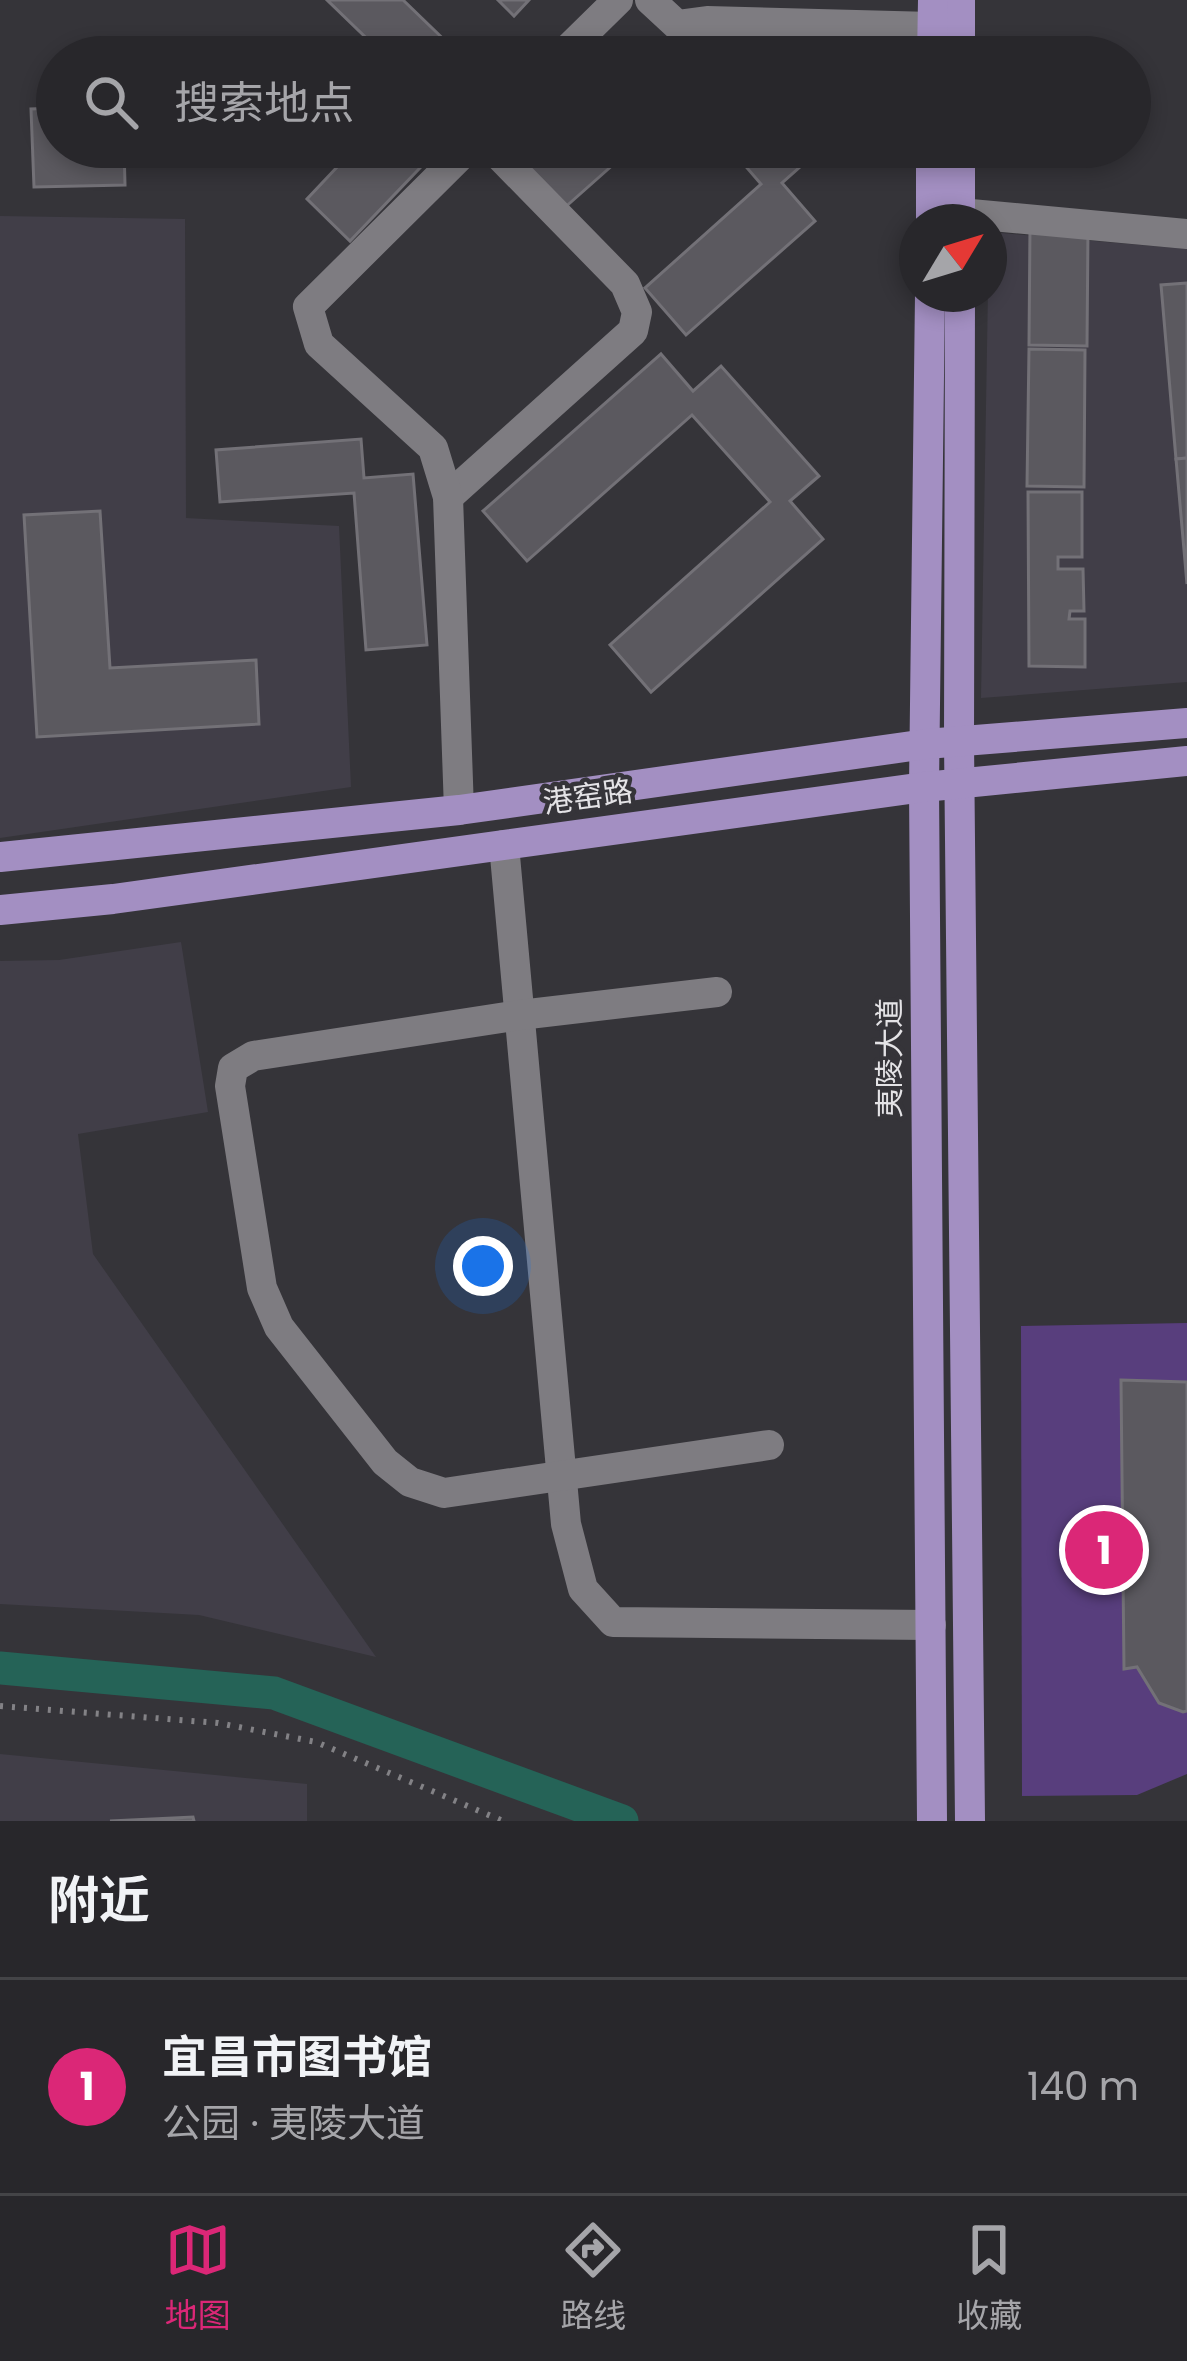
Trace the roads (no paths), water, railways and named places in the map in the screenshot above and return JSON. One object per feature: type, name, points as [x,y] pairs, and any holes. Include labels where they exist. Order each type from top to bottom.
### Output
[{"type":"main road","points":[[960,0],[960,36]]},
{"type":"main road","points":[[937,168],[946,204]]},
{"type":"main road","points":[[952,204],[957,168]]},
{"type":"main road","name":"夷陵大道","points":[[930,312],[924,787],[932,1816]]},
{"type":"main road","points":[[960,312],[959,742],[970,1818]]},
{"type":"main road","name":"港窑路","points":[[0,857],[459,810],[926,744],[1187,723]]},
{"type":"main road","name":"港窑路","points":[[0,910],[113,899],[924,787],[1187,761]]},
{"type":"street","points":[[581,36],[618,0]]},
{"type":"street","points":[[650,0],[677,25],[707,21],[932,28]]},
{"type":"street","points":[[448,168],[308,307],[319,344],[433,448],[448,497],[459,810]]},
{"type":"street","points":[[448,497],[633,331],[638,312],[625,284],[512,168]]},
{"type":"street","points":[[1007,223],[1187,234]]},
{"type":"street","points":[[504,845],[566,1524],[583,1589],[613,1622],[931,1625]]},
{"type":"street","points":[[717,992],[253,1056],[233,1068],[230,1087],[262,1288],[279,1327],[385,1462],[410,1481],[444,1493],[769,1445]]},
{"type":"waterway","points":[[0,1668],[274,1693],[622,1821]]},
{"type":"place","name":"宜昌市图书馆","points":[[1104,1550]]}]
